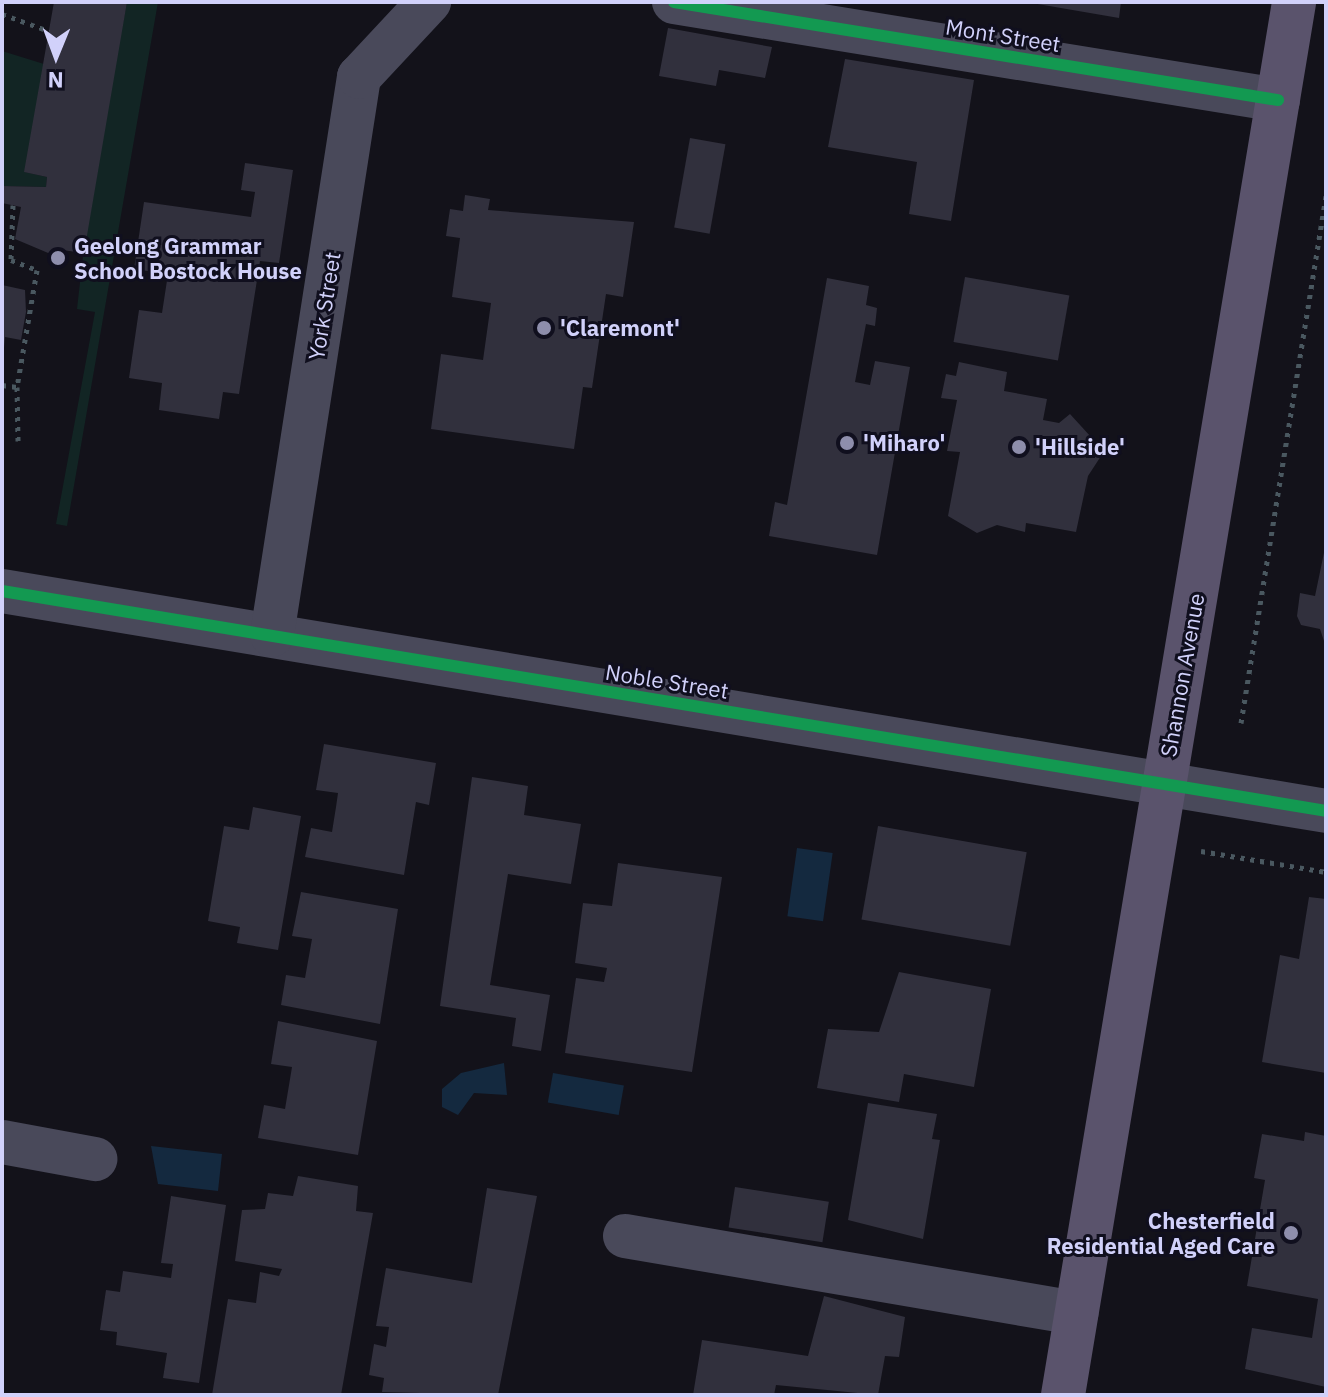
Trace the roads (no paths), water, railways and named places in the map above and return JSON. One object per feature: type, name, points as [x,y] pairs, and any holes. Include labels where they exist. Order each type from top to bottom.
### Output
[{"type":"main road","name":"Shannon Avenue","points":[[1063,1395],[1294,2]]},
{"type":"street","name":"York Street","points":[[272,635],[359,77],[429,2]]},
{"type":"street","name":"Mont Street","points":[[674,2],[838,15],[1278,100]]},
{"type":"street","name":"Noble Street","points":[[2,591],[1326,811]]},
{"type":"street","points":[[2,1142],[95,1159]]},
{"type":"street","points":[[625,1236],[1076,1313]]},
{"type":"water","points":[[797,848],[833,853],[823,921],[787,916]]},
{"type":"water","points":[[504,1063],[507,1095],[474,1093],[458,1115],[442,1107],[442,1089],[461,1073]]},
{"type":"water","points":[[553,1073],[624,1086],[619,1115],[548,1103]]},
{"type":"water","points":[[151,1146],[222,1154],[218,1191],[158,1184]]},
{"type":"place","name":"Geelong Grammar School Bostock House","points":[[58,258]]},
{"type":"place","name":"'Claremont'","points":[[544,328]]},
{"type":"place","name":"'Miharo'","points":[[847,443]]},
{"type":"place","name":"'Hillside'","points":[[1019,447]]},
{"type":"place","name":"Chesterfield Residential Aged Care","points":[[1291,1233]]}]
